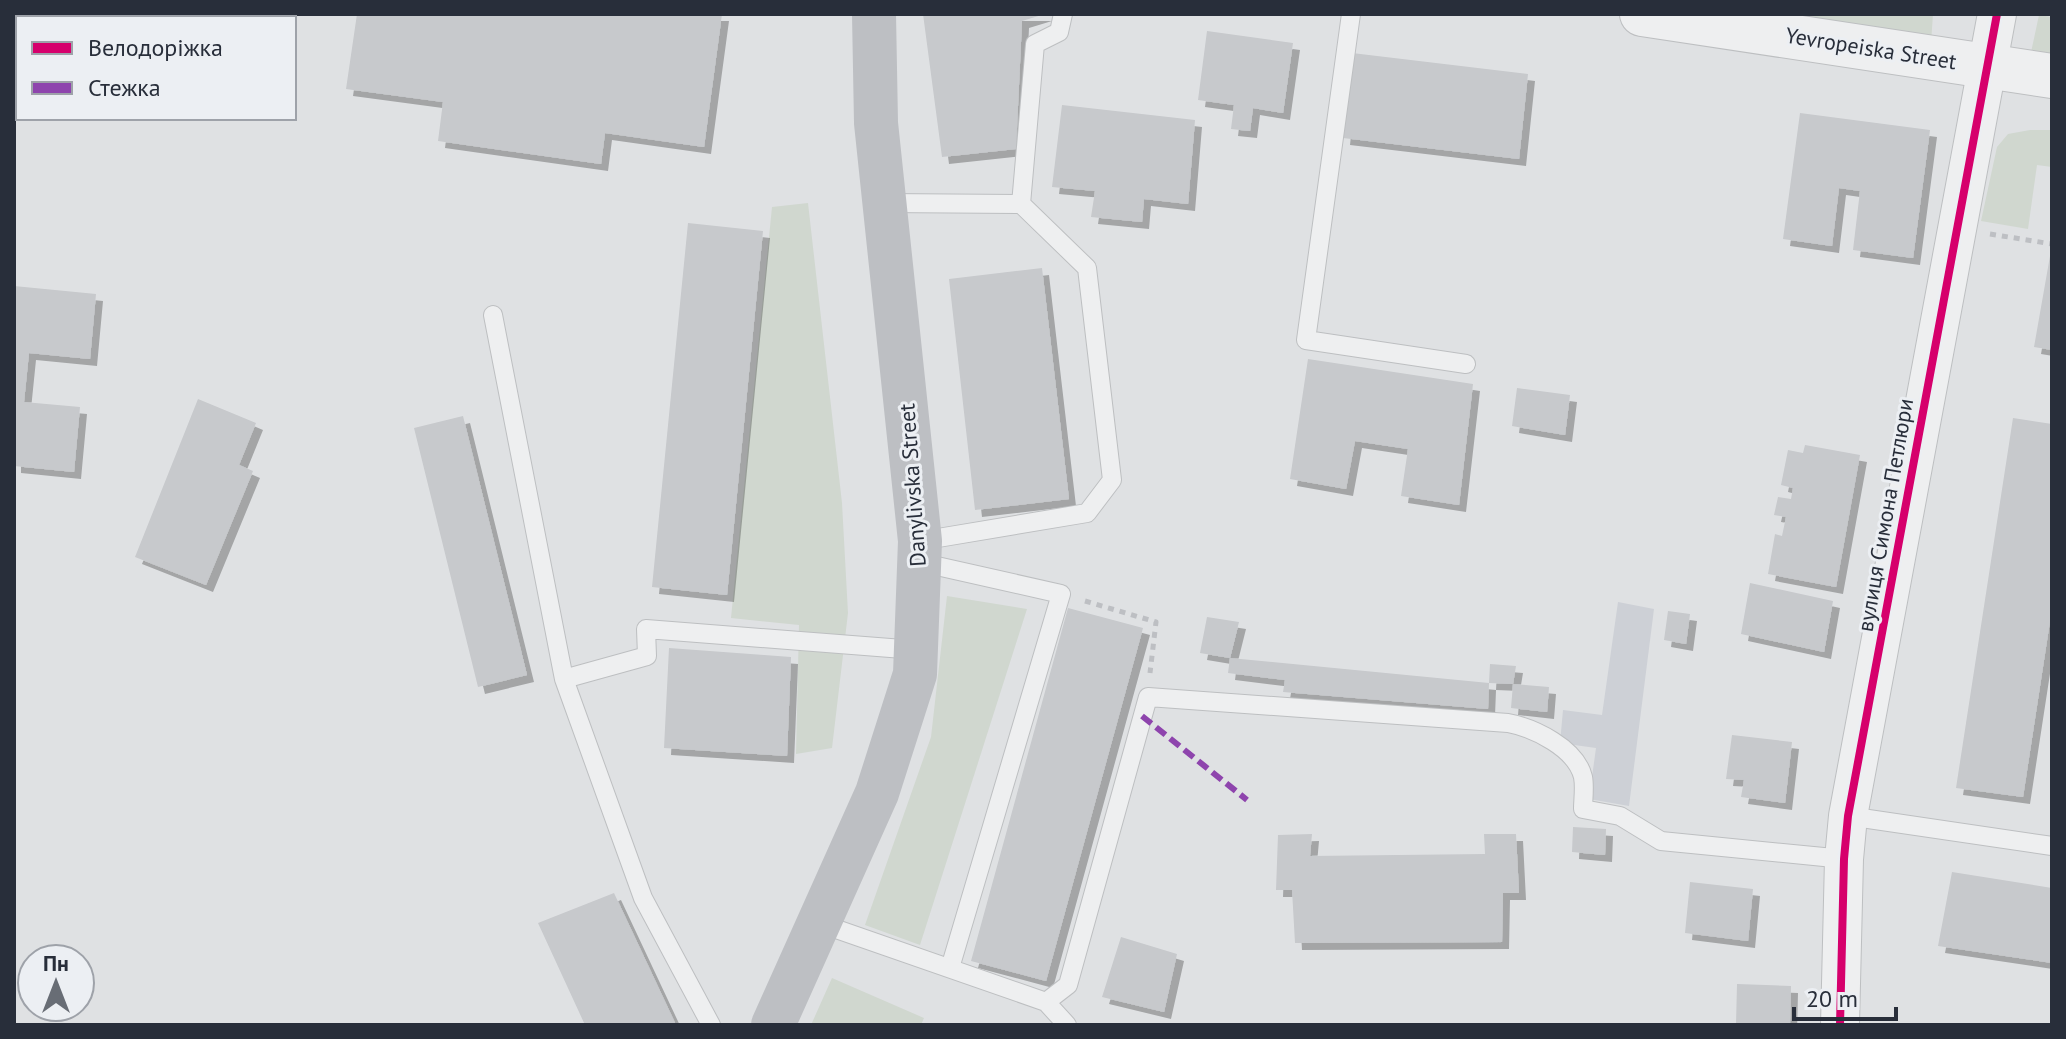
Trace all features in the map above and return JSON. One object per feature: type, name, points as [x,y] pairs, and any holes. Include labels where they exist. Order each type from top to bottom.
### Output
[{"type":"main road","name":"Danylivska Street","points":[[773,1025],[877,793],[915,674],[920,552],[876,123],[874,14]]},
{"type":"street","name":"Yevropeiska Street","points":[[1642,14],[2052,76]]},
{"type":"street","name":"вулиця Симона Петлюри","points":[[1840,1025],[1848,816],[1997,14]]},
{"type":"lane","points":[[1021,204],[1035,44],[1059,32],[1063,14]]},
{"type":"lane","points":[[1351,14],[1306,340],[1466,364]]},
{"type":"lane","points":[[884,203],[1021,204],[1087,268],[1112,480],[1087,513],[920,552]]},
{"type":"lane","points":[[493,315],[564,679],[643,898],[711,1025]]},
{"type":"lane","points":[[920,552],[1061,594],[950,968]]},
{"type":"lane","points":[[564,679],[647,656],[646,629],[916,650]]},
{"type":"lane","points":[[1046,1002],[1068,985],[1148,697],[1530,727],[1566,751],[1583,776],[1583,809],[1620,816],[1661,841],[1844,859]]},
{"type":"lane","points":[[1848,816],[2052,846]]},
{"type":"lane","points":[[819,923],[1046,1002],[1067,1025]]},
{"type":"path","points":[[1958,229],[2052,244]]},
{"type":"path","points":[[1061,594],[1156,622],[1148,697]]},
{"type":"shaded area","points":[[1730,14],[1933,14],[1931,43]]},
{"type":"shaded area","points":[[2039,15],[2052,17],[2052,60],[2030,57]]},
{"type":"shaded area","points":[[2052,130],[2052,167],[2037,165],[2028,229],[1981,221],[1997,147],[2008,134]]},
{"type":"shaded area","points":[[808,203],[842,503],[848,613],[832,748],[796,754],[799,625],[731,618],[772,207]]},
{"type":"shaded area","points":[[947,596],[1027,609],[920,945],[865,925],[931,737]]},
{"type":"shaded area","points":[[1618,602],[1654,609],[1629,806],[1589,799],[1596,748],[1560,743],[1563,710],[1602,715]]},
{"type":"shaded area","points":[[832,978],[924,1018],[921,1025],[811,1025]]},
{"type":"building","points":[[14,14],[20,14],[16,16],[14,48]]},
{"type":"building","points":[[357,14],[722,14],[704,147],[605,133],[601,164],[438,141],[443,102],[346,89]]},
{"type":"building","points":[[923,14],[1045,14],[1022,21],[1016,149],[942,157]]},
{"type":"building","points":[[1207,31],[1293,43],[1283,113],[1253,108],[1250,131],[1231,129],[1234,105],[1198,100]]},
{"type":"building","points":[[1352,53],[1528,74],[1519,159],[1343,138]]},
{"type":"building","points":[[1062,105],[1195,120],[1188,204],[1144,199],[1142,222],[1091,217],[1095,191],[1052,187]]},
{"type":"building","points":[[1800,113],[1930,130],[1913,258],[1853,250],[1860,191],[1839,188],[1832,246],[1783,239]]},
{"type":"building","points":[[688,223],[763,231],[727,595],[652,587]]},
{"type":"building","points":[[2052,256],[2052,350],[2034,347]]},
{"type":"building","points":[[1042,268],[1069,499],[975,510],[949,279]]},
{"type":"building","points":[[14,286],[96,294],[90,359],[29,353],[24,402],[80,407],[74,472],[14,466]]},
{"type":"building","points":[[1308,359],[1473,384],[1459,505],[1401,496],[1408,449],[1355,441],[1346,489],[1290,479]]},
{"type":"building","points":[[1517,388],[1570,395],[1565,435],[1512,426]]},
{"type":"building","points":[[198,399],[256,423],[239,465],[253,471],[206,585],[135,557]]},
{"type":"building","points":[[463,416],[527,675],[478,687],[414,428]]},
{"type":"building","points":[[2013,418],[2052,424],[2052,608],[2023,797],[1956,788]]},
{"type":"building","points":[[1805,445],[1860,455],[1836,587],[1768,574],[1775,534],[1782,536],[1786,517],[1774,515],[1778,497],[1791,499],[1793,488],[1781,485],[1788,450],[1803,453]]},
{"type":"building","points":[[1750,583],[1833,601],[1824,652],[1741,634]]},
{"type":"building","points":[[1068,608],[1143,628],[1046,981],[971,961]]},
{"type":"building","points":[[1668,611],[1690,614],[1686,644],[1664,640]]},
{"type":"building","points":[[1207,617],[1239,622],[1230,658],[1200,653]]},
{"type":"building","points":[[669,648],[791,657],[787,756],[664,748]]},
{"type":"building","points":[[1230,658],[1489,683],[1488,709],[1283,692],[1285,680],[1228,673]]},
{"type":"building","points":[[1490,664],[1516,666],[1513,684],[1489,683]]},
{"type":"building","points":[[1513,684],[1549,687],[1547,712],[1511,708]]},
{"type":"building","points":[[1732,735],[1792,742],[1785,803],[1741,797],[1744,780],[1726,779]]},
{"type":"building","points":[[1573,827],[1606,829],[1605,855],[1572,852]]},
{"type":"building","points":[[1312,834],[1310,856],[1485,854],[1484,834],[1516,834],[1519,893],[1503,893],[1502,942],[1295,943],[1292,890],[1276,890],[1278,835]]},
{"type":"building","points":[[1952,872],[2052,888],[2052,963],[1938,946]]},
{"type":"building","points":[[1690,882],[1753,889],[1748,941],[1685,933]]},
{"type":"building","points":[[614,893],[676,1025],[585,1025],[538,923]]},
{"type":"building","points":[[1121,937],[1177,954],[1164,1012],[1102,997]]},
{"type":"building","points":[[1737,984],[1791,986],[1790,1025],[1736,1025]]},
{"type":"marked path","points":[[1142,716],[1247,800]]},
{"type":"cycle path","points":[[1840,1025],[1848,816],[1997,14]]}]
